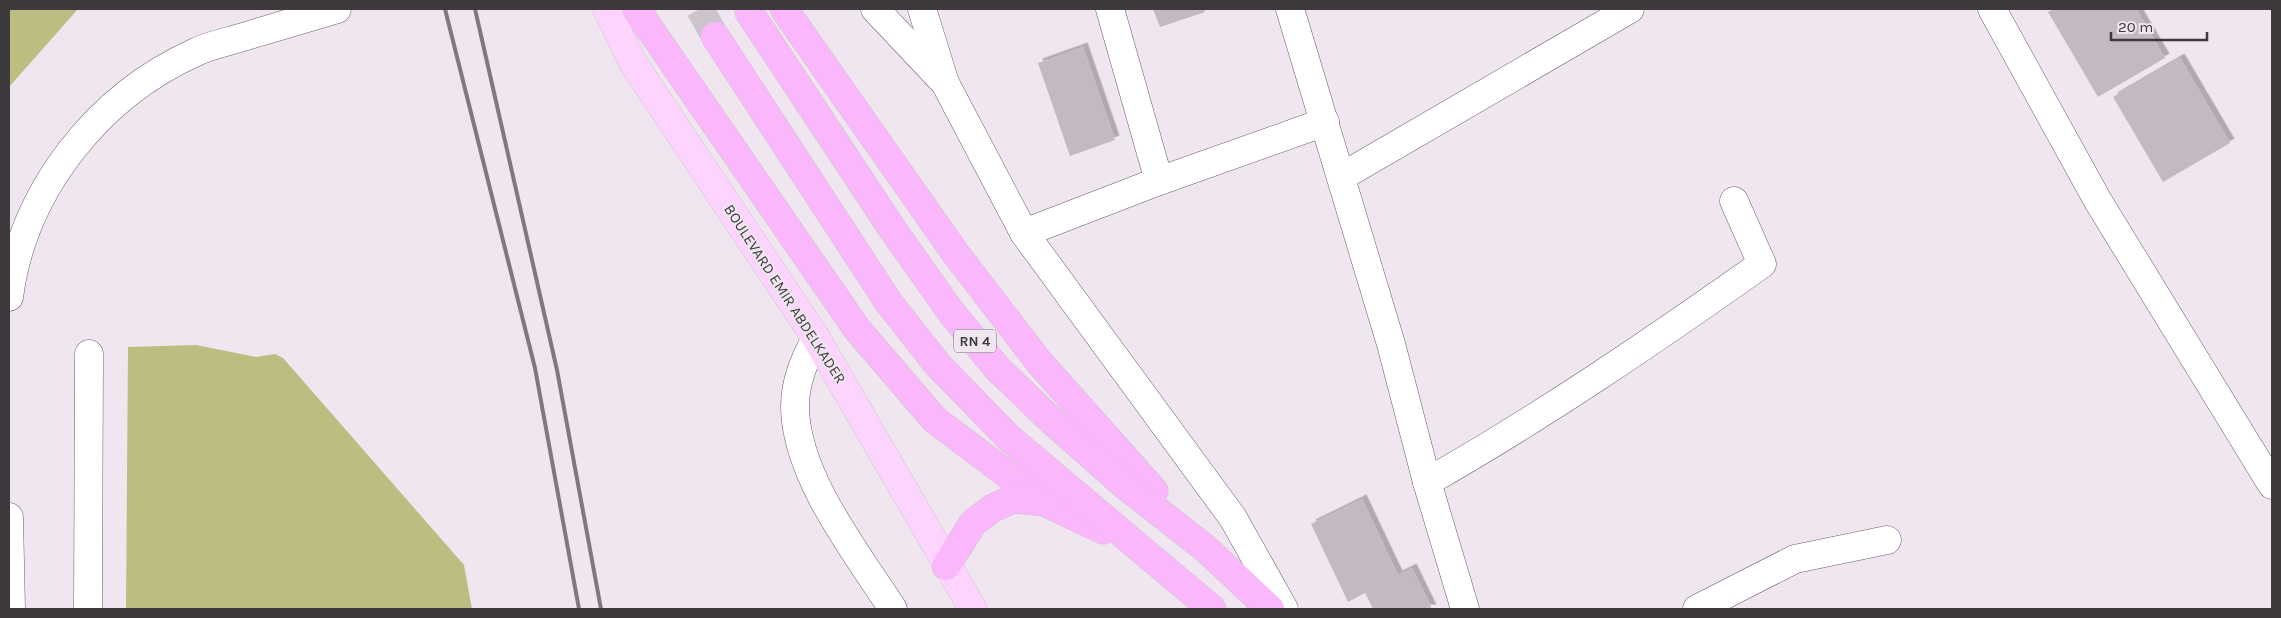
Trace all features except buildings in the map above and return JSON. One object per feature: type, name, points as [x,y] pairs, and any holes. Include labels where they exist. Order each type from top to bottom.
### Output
[{"type":"highway","name":"RN 4","points":[[636,9],[857,329],[935,420],[1044,502],[1138,546]]},
{"type":"highway","name":"RN 4","points":[[784,9],[956,254],[1033,354],[1205,548]]},
{"type":"highway","name":"RN 4","points":[[749,12],[892,230],[951,312],[997,368],[1050,420],[1127,487],[1205,548],[1270,609]]},
{"type":"highway","name":"RN 4","points":[[716,36],[884,295],[938,365],[1009,438],[1212,609]]},
{"type":"highway","points":[[946,566],[974,523],[993,508],[1013,499],[1044,502]]},
{"type":"main road","name":"BOULEVARD EMIR ABDELKADER","points":[[607,9],[633,63],[816,338],[946,566],[973,609]]},
{"type":"street","points":[[9,297],[11,280],[23,238],[40,198],[63,161],[90,126],[123,97],[158,71],[197,51],[337,9]]},
{"type":"street","points":[[875,9],[945,84]]},
{"type":"street","points":[[922,9],[945,84],[1024,233],[1233,518],[1284,609]]},
{"type":"street","points":[[1110,9],[1159,180]]},
{"type":"street","points":[[1290,9],[1391,344],[1427,482],[1465,609]]},
{"type":"street","points":[[1341,177],[1630,9]]},
{"type":"street","points":[[1992,9],[2098,200],[2272,485]]},
{"type":"street","points":[[1024,233],[1159,180],[1325,122]]},
{"type":"street","points":[[1427,482],[1503,439],[1641,350],[1762,264],[1734,201]]},
{"type":"street","points":[[816,338],[805,359],[797,389],[795,405],[796,428],[801,451],[810,473],[838,523],[893,609]]},
{"type":"street","points":[[88,609],[89,354]]},
{"type":"street","points":[[9,517],[11,609]]},
{"type":"street","points":[[1697,609],[1795,559],[1887,540]]},
{"type":"green space","points":[[9,9],[78,9],[9,87]]},
{"type":"green space","points":[[196,345],[256,357],[275,354],[283,358],[464,565],[472,609],[126,609],[128,347]]},
{"type":"tunnel","points":[[700,9],[715,36]]},
{"type":"railway","points":[[445,9],[535,368],[579,609]]},
{"type":"railway","points":[[475,9],[557,370],[601,609]]}]
